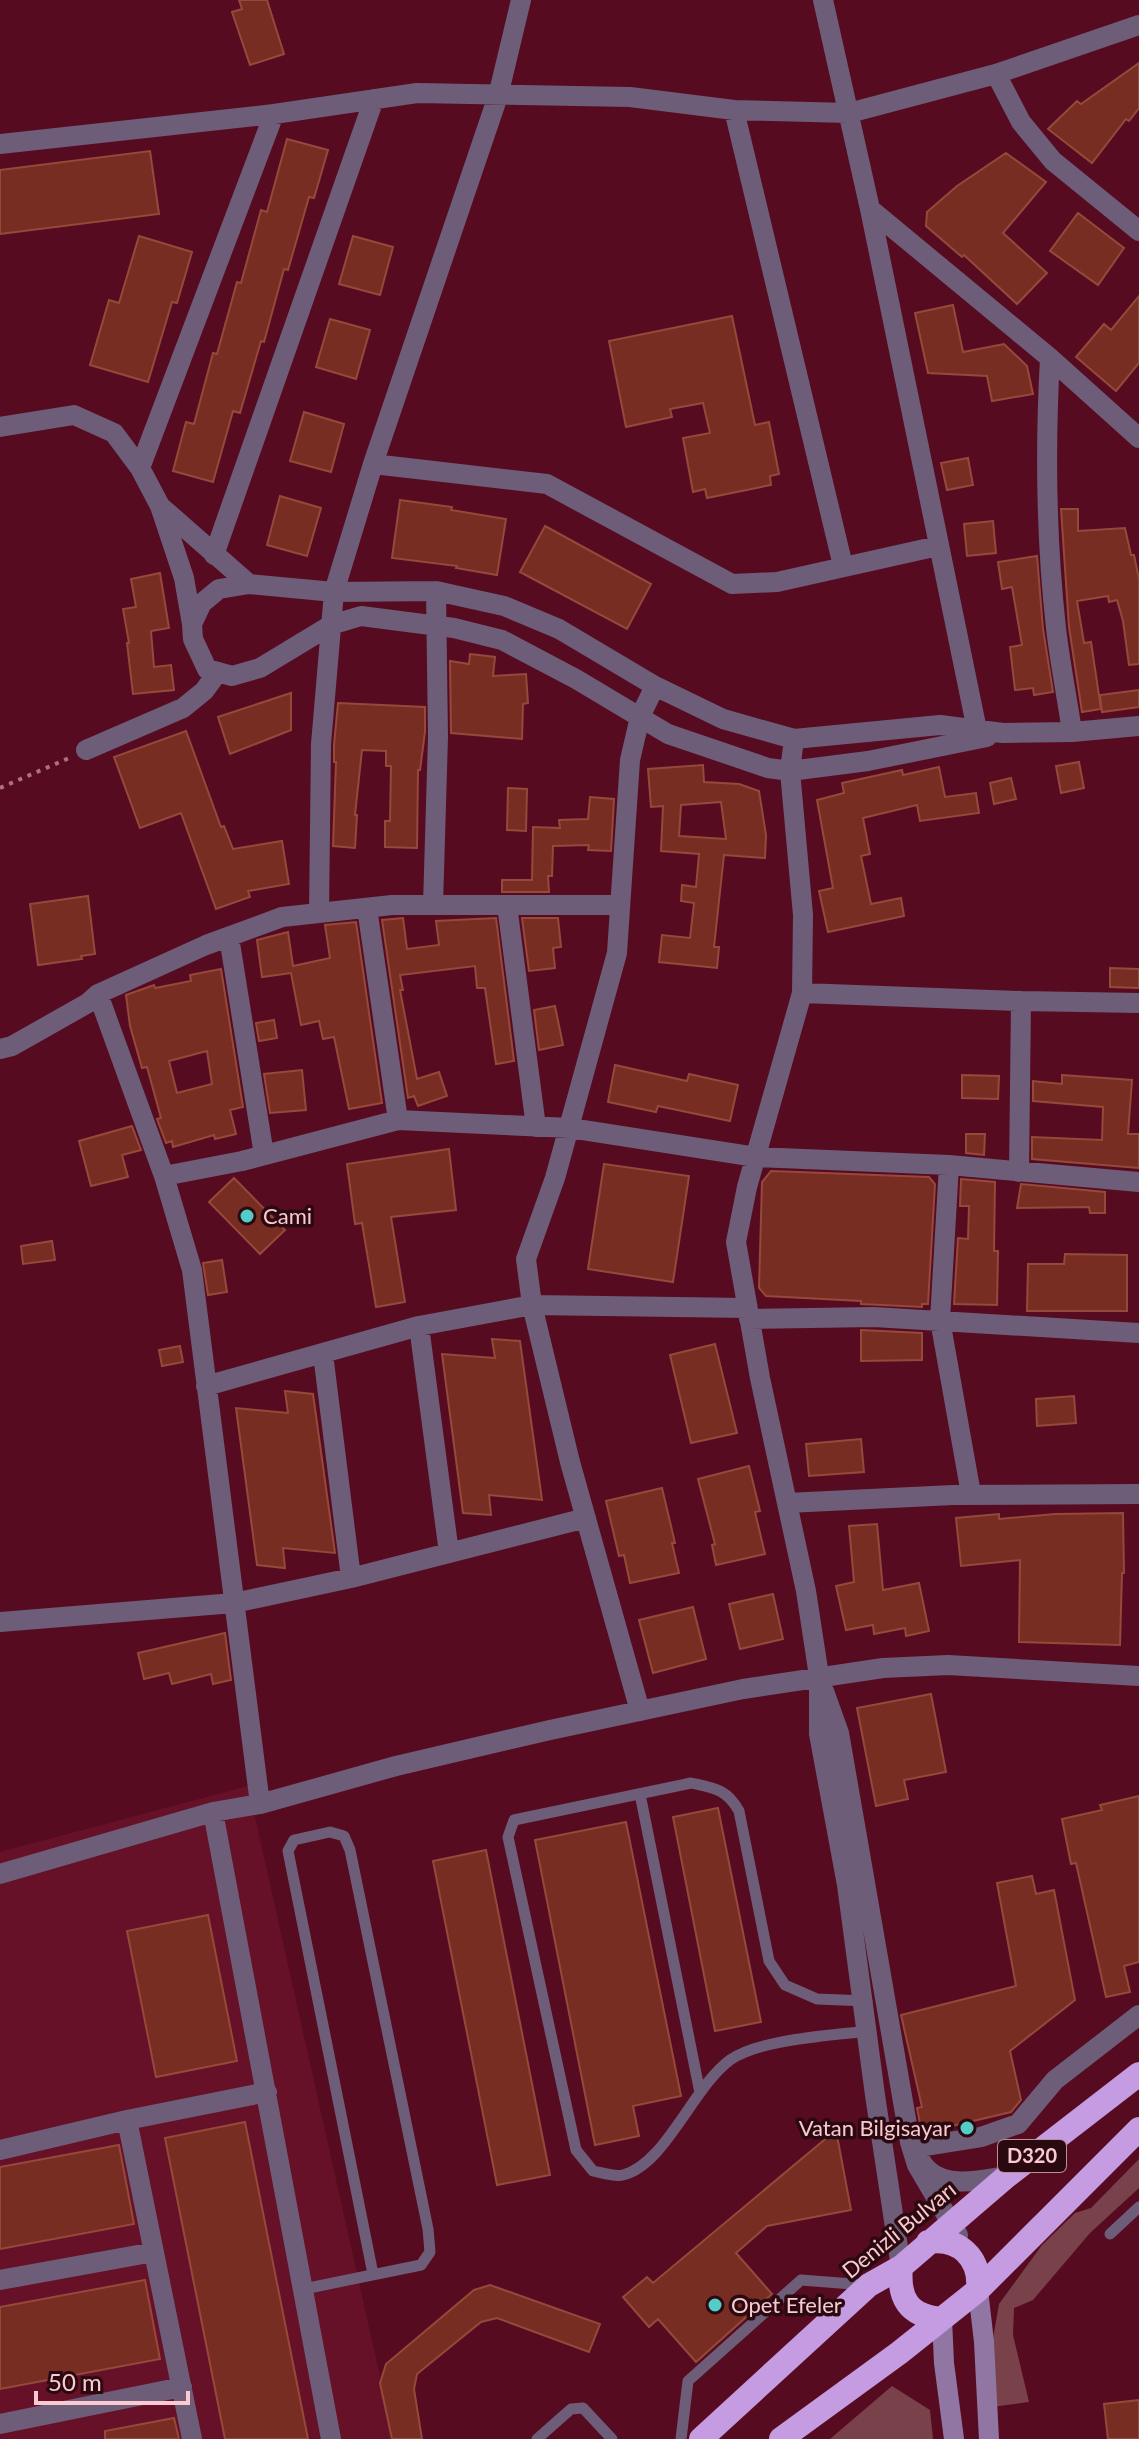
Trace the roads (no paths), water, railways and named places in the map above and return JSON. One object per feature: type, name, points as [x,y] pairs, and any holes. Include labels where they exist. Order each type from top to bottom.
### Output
[{"type":"highway","name":"Denizli Bulvarı","points":[[701,2439],[869,2285],[901,2267],[1007,2176],[1139,2074]]},
{"type":"highway","name":"D320","points":[[781,2439],[899,2353],[978,2290],[1139,2129]]},
{"type":"highway","points":[[928,2242],[953,2242],[972,2257],[977,2269],[978,2290]]},
{"type":"highway","points":[[901,2267],[899,2283],[909,2305],[929,2318],[942,2319]]},
{"type":"street","points":[[319,913],[321,744],[334,592],[373,464],[498,96],[521,0]]},
{"type":"street","points":[[823,0],[870,209],[977,730]]},
{"type":"street","points":[[0,144],[274,114],[417,93],[630,97],[734,110],[849,113],[996,74],[1139,25]]},
{"type":"street","points":[[996,74],[1021,122],[1053,161],[1139,231]]},
{"type":"street","points":[[214,555],[374,99]]},
{"type":"street","points":[[734,110],[843,566]]},
{"type":"street","points":[[140,468],[274,114]]},
{"type":"street","points":[[870,209],[1136,430]]},
{"type":"street","points":[[1050,358],[1048,524],[1056,629],[1072,732]]},
{"type":"street","points":[[0,427],[74,415],[114,433],[140,468],[160,506],[184,578],[193,639],[207,669],[232,676],[260,668],[331,625],[361,616],[454,628],[502,640],[668,734],[768,768],[790,771],[868,761],[1003,733]]},
{"type":"street","points":[[373,464],[547,484],[732,584],[777,582],[938,546]]},
{"type":"street","points":[[160,506],[249,584]]},
{"type":"street","points":[[192,624],[202,603],[219,589],[249,584],[334,592],[436,591],[504,606],[559,629],[655,686],[723,719],[794,739],[940,725],[1003,733],[1072,732],[1139,726]]},
{"type":"street","points":[[433,905],[438,737],[436,591]]},
{"type":"street","points":[[86,750],[183,708],[204,691],[218,672]]},
{"type":"street","points":[[640,1711],[586,1518],[532,1305],[526,1259],[570,1128],[617,953],[630,760],[640,717],[655,686]]},
{"type":"street","points":[[794,739],[790,771],[803,915],[802,993],[747,1187],[736,1242],[806,1591],[819,1676],[819,1734],[847,1885],[901,2267]]},
{"type":"street","points":[[0,1049],[12,1046],[50,1025],[98,994],[282,917],[392,905],[619,905]]},
{"type":"street","points":[[507,905],[536,1127]]},
{"type":"street","points":[[367,908],[398,1120]]},
{"type":"street","points":[[229,937],[264,1155]]},
{"type":"street","points":[[802,993],[1139,1003]]},
{"type":"street","points":[[98,994],[164,1176],[192,1270],[260,1804]]},
{"type":"street","points":[[1019,1172],[1021,1001]]},
{"type":"street","points":[[164,1176],[264,1155],[398,1120],[570,1128],[756,1157],[949,1165],[1139,1182]]},
{"type":"street","points":[[949,1165],[940,1320],[971,1494]]},
{"type":"street","points":[[206,1386],[419,1326],[532,1305],[940,1320],[1139,1333]]},
{"type":"street","points":[[419,1326],[449,1553]]},
{"type":"street","points":[[323,1354],[351,1578]]},
{"type":"street","points":[[787,1503],[971,1494],[1139,1494]]},
{"type":"street","points":[[0,1622],[234,1603],[351,1578],[586,1518]]},
{"type":"street","points":[[0,1874],[213,1812],[260,1804],[396,1766],[743,1689],[883,1668],[948,1665],[1139,1676]]},
{"type":"street","points":[[819,1676],[839,1733],[912,2148],[917,2165],[972,2257]]},
{"type":"street","points":[[213,1812],[331,2439]]},
{"type":"street","points":[[912,2148],[981,2137],[1018,2124],[1055,2080],[1139,2015]]},
{"type":"street","points":[[0,2150],[267,2092]]},
{"type":"street","points":[[127,2120],[192,2439]]},
{"type":"street","points":[[912,2148],[927,2169],[941,2179],[974,2181],[1007,2176]]},
{"type":"street","points":[[0,2280],[154,2252]]},
{"type":"street","points":[[978,2290],[989,2439]]},
{"type":"street","points":[[942,2319],[954,2439]]},
{"type":"street","points":[[0,2424],[182,2387]]},
{"type":"lane","points":[[867,2031],[765,2045],[730,2060],[700,2093],[647,2164],[621,2176],[593,2171],[576,2150],[508,1837],[514,1820],[691,1783],[718,1789],[732,1799],[739,1811],[769,1961],[785,1985],[817,1999],[863,2002],[884,1996]]},
{"type":"lane","points":[[640,1794],[700,2093]]},
{"type":"lane","points":[[304,2289],[421,2265],[430,2252],[428,2229],[350,1850],[344,1836],[330,1832],[294,1840],[288,1851],[373,2274]]},
{"type":"lane","points":[[1110,2234],[1139,2207]]},
{"type":"lane","points":[[681,2439],[688,2381],[801,2280],[869,2285]]},
{"type":"lane","points":[[537,2439],[571,2409],[583,2408],[612,2439]]},
{"type":"place","name":"Cami","points":[[247,1216]]},
{"type":"place","name":"Vatan Bilgisayar","points":[[967,2128]]},
{"type":"place","name":"Opet Efeler","points":[[715,2305]]}]
